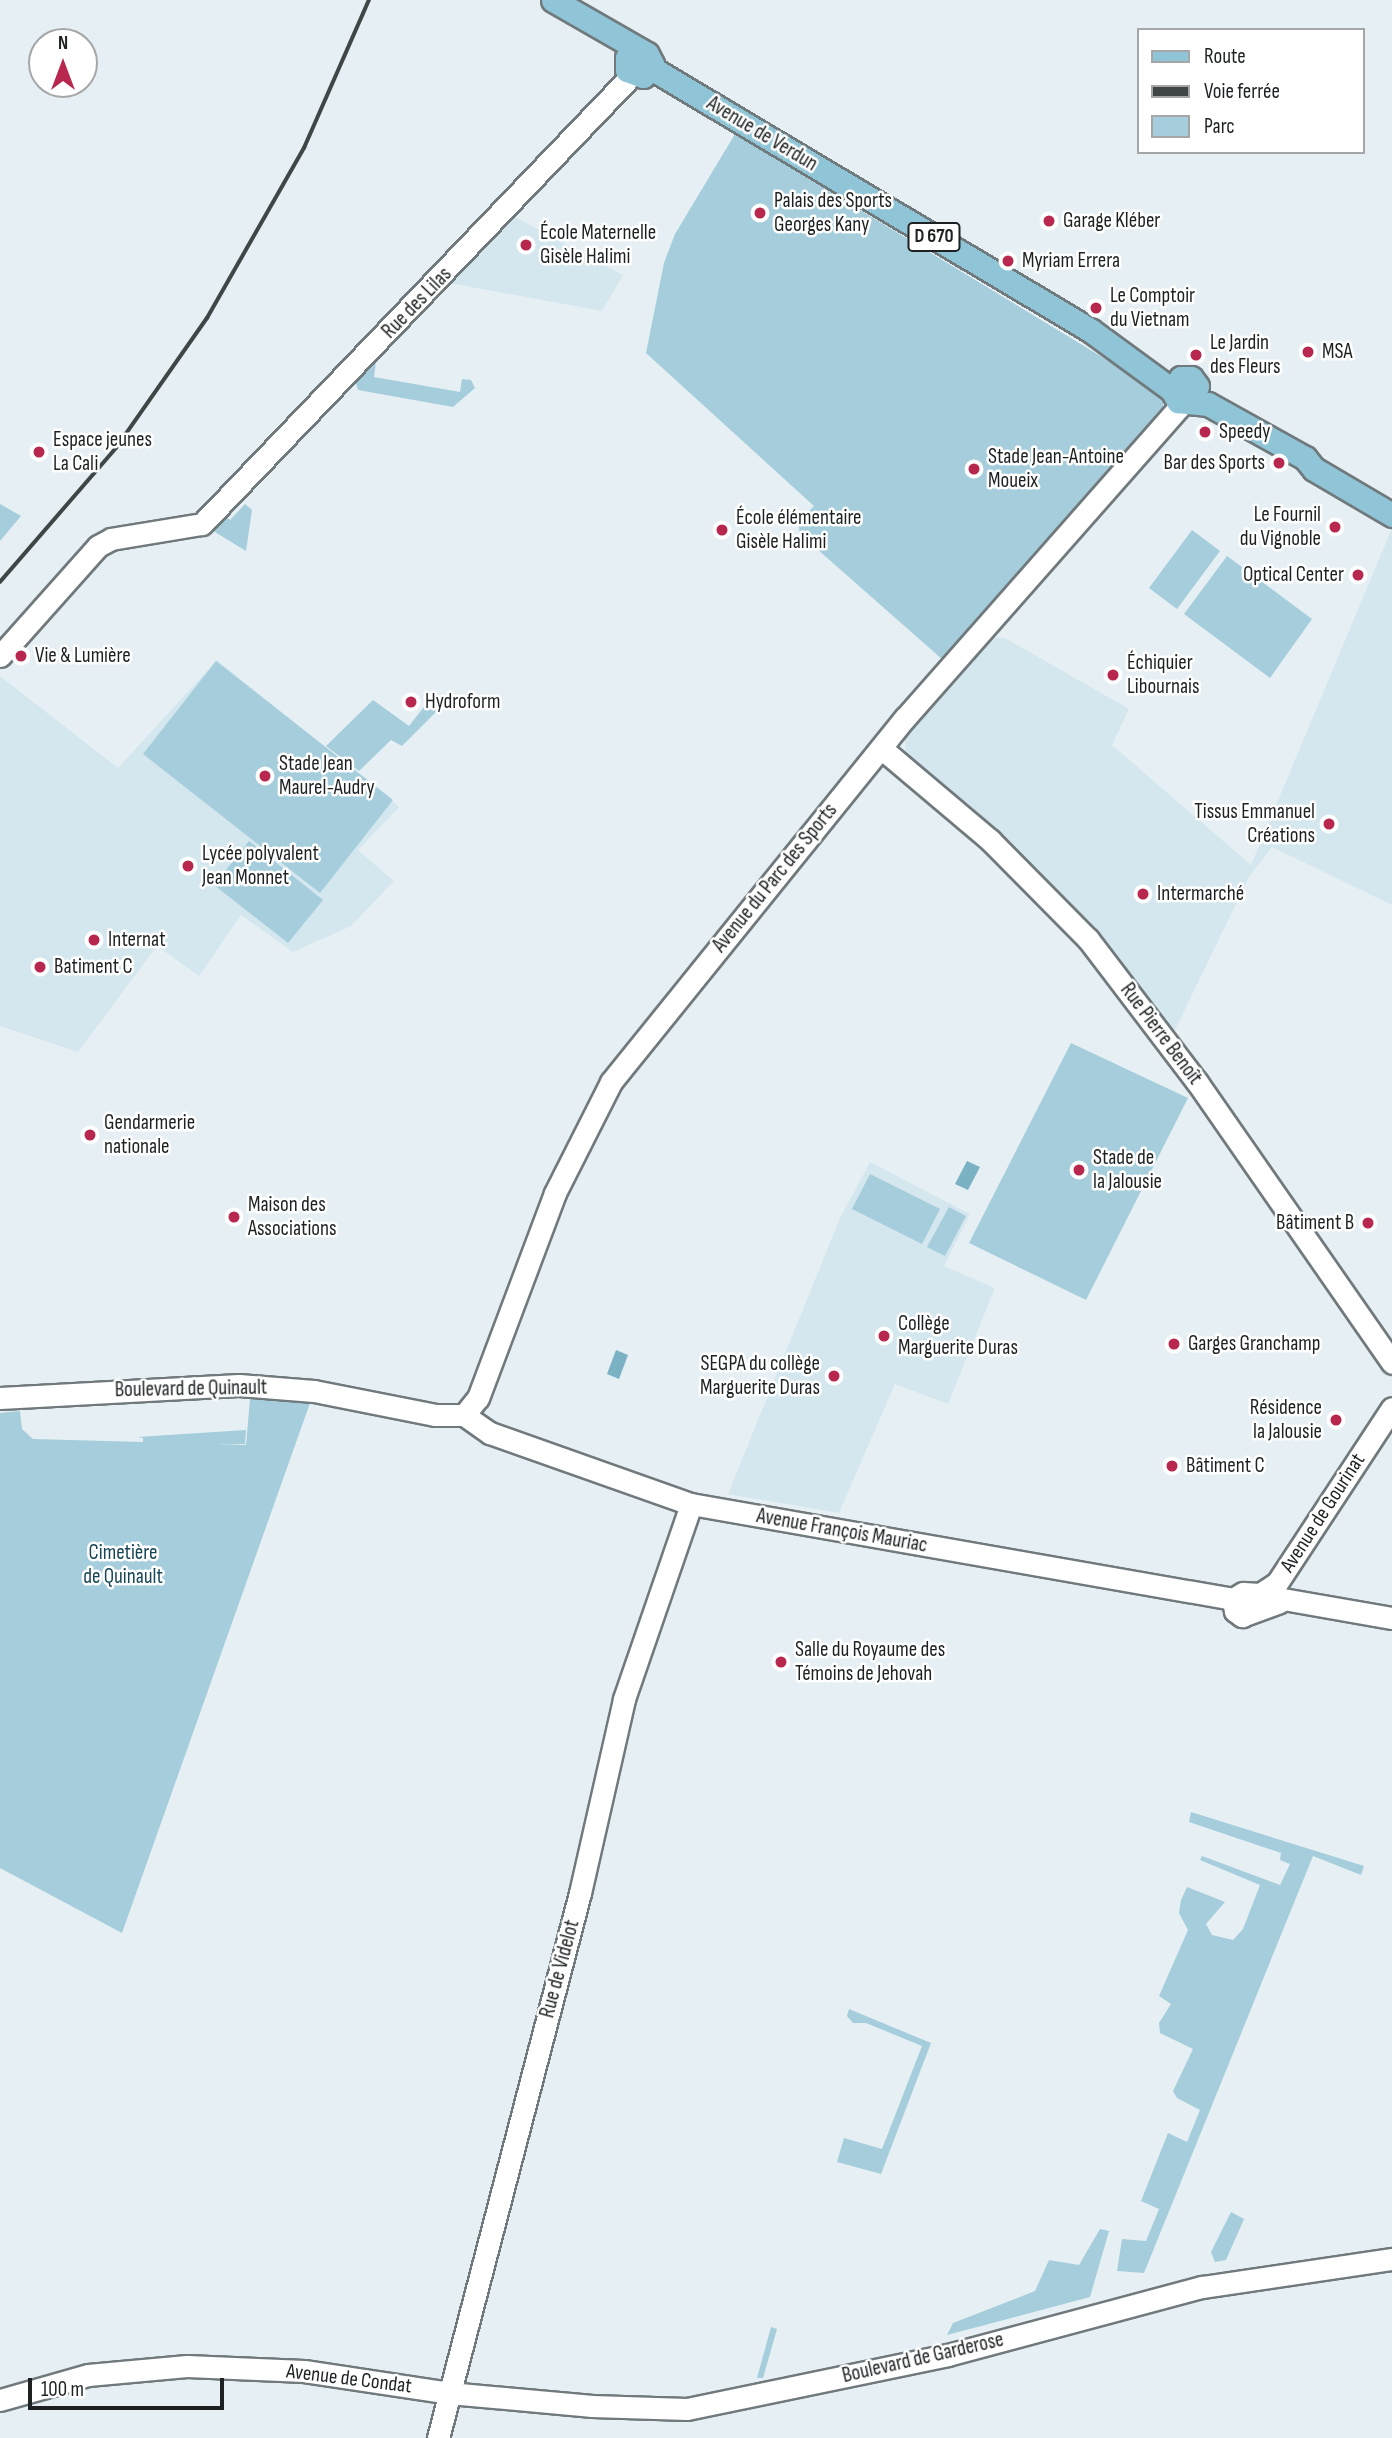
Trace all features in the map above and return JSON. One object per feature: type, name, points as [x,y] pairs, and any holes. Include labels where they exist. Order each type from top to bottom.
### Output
[{"type":"main road","name":"Avenue de Verdun","points":[[537,0],[636,64],[1090,330],[1186,391]]},
{"type":"main road","name":"Avenue de Verdun","points":[[553,0],[636,64]]},
{"type":"main road","name":"D 670","points":[[1186,391],[1306,448],[1319,461],[1392,504]]},
{"type":"main road","name":"D 670","points":[[1186,391],[1277,441],[1392,515]]},
{"type":"street","name":"Rue des Lilas","points":[[0,656],[98,546],[111,539],[197,527],[441,279],[636,64]]},
{"type":"street","name":"Avenue du Parc des Sports","points":[[464,1415],[478,1398],[555,1193],[611,1082],[881,748],[1186,391]]},
{"type":"street","name":"Rue Pierre Benoît","points":[[881,748],[990,840],[1088,939],[1198,1082],[1392,1363]]},
{"type":"street","name":"Boulevard de Quinault","points":[[0,1398],[239,1385],[314,1391],[435,1415],[464,1415]]},
{"type":"street","name":"Avenue de Gourinat","points":[[1280,1591],[1392,1408]]},
{"type":"street","name":"Avenue François Mauriac","points":[[464,1415],[490,1433],[691,1504],[1234,1599],[1235,1611],[1242,1616],[1280,1591]]},
{"type":"street","name":"Rue de Videlot","points":[[438,2438],[580,1893],[624,1699],[691,1504]]},
{"type":"street","points":[[1280,1591],[1392,1618]]},
{"type":"street","name":"Boulevard de Garderose","points":[[450,2393],[617,2408],[687,2409],[948,2355],[1202,2287],[1392,2259]]},
{"type":"street","name":"Avenue de Condat","points":[[0,2400],[88,2375],[187,2366],[304,2371],[450,2393]]},
{"type":"shaded area","name":"École Maternelle Gisèle Halimi","points":[[513,216],[623,275],[602,311],[449,283]]},
{"type":"shaded area","points":[[1392,528],[1392,905],[1272,847],[1249,877],[1173,1034],[906,757],[905,739],[993,638],[1005,638],[1129,709],[1112,745],[1251,865]]},
{"type":"shaded area","name":"Lycée polyvalent Jean Monnet","points":[[217,660],[399,807],[358,850],[394,881],[351,926],[293,952],[241,915],[199,976],[157,946],[78,1052],[0,1026],[0,676],[118,768]]},
{"type":"shaded area","points":[[967,1161],[980,1167],[968,1190],[955,1184]]},
{"type":"shaded area","name":"Collège Marguerite Duras","points":[[870,1162],[970,1214],[944,1266],[995,1288],[948,1404],[895,1384],[839,1513],[728,1494],[840,1218]]},
{"type":"shaded area","points":[[616,1350],[628,1355],[619,1379],[607,1374]]},
{"type":"green space","points":[[735,134],[1163,394],[1163,407],[943,660],[800,534],[798,522],[814,506],[646,353],[664,263],[675,234]]},
{"type":"green space","points":[[372,361],[376,361],[374,377],[460,392],[462,379],[471,380],[475,388],[453,407],[358,390],[355,380]]},
{"type":"green space","points":[[0,504],[21,516],[0,541]]},
{"type":"green space","points":[[245,504],[252,510],[246,551],[210,529],[224,515],[230,520]]},
{"type":"green space","points":[[1192,530],[1220,551],[1177,609],[1149,588]]},
{"type":"green space","points":[[1227,556],[1312,619],[1270,678],[1184,614]]},
{"type":"green space","points":[[216,661],[393,800],[320,893],[143,754]]},
{"type":"green space","points":[[373,700],[409,726],[427,703],[439,709],[402,746],[391,740],[359,771],[326,746]]},
{"type":"green space","points":[[249,841],[323,900],[288,943],[214,885]]},
{"type":"green space","name":"Stade de la Jalousie","points":[[1071,1043],[1188,1098],[1086,1300],[969,1243]]},
{"type":"green space","points":[[870,1174],[940,1209],[922,1244],[852,1209]]},
{"type":"green space","points":[[949,1207],[966,1216],[945,1256],[927,1247]]},
{"type":"green space","name":"Cimetière de Quinault","points":[[250,1399],[310,1403],[122,1933],[0,1868],[0,1413],[20,1411],[22,1429],[33,1439],[143,1442],[143,1438],[137,1437],[246,1430],[245,1444],[216,1444],[246,1445]]},
{"type":"green space","points":[[1191,1812],[1364,1866],[1361,1875],[1313,1856],[1144,2273],[1117,2271],[1122,2239],[1146,2241],[1159,2209],[1141,2201],[1168,2133],[1187,2142],[1200,2110],[1177,2098],[1173,2091],[1193,2049],[1160,2033],[1159,2023],[1171,2004],[1159,1996],[1188,1930],[1179,1913],[1181,1900],[1187,1887],[1225,1902],[1206,1924],[1212,1935],[1233,1940],[1243,1929],[1260,1885],[1200,1860],[1202,1856],[1280,1885],[1290,1864],[1280,1860],[1281,1853],[1189,1822]]},
{"type":"green space","points":[[849,2009],[931,2043],[881,2174],[837,2162],[844,2138],[882,2149],[922,2046],[866,2023],[853,2023],[847,2016]]},
{"type":"green space","points":[[1231,2212],[1244,2219],[1226,2260],[1215,2262],[1211,2252]]},
{"type":"green space","points":[[1100,2229],[1109,2231],[1090,2297],[947,2335],[953,2323],[1035,2291],[1049,2260],[1079,2265]]},
{"type":"green space","points":[[771,2327],[777,2329],[763,2378],[757,2378]]},
{"type":"railway","points":[[0,582],[116,448],[207,318],[304,148],[369,0]]},
{"type":"place","name":"Palais des Sports Georges Kany","points":[[760,213]]},
{"type":"place","name":"Garage Kléber","points":[[1049,221]]},
{"type":"place","name":"École Maternelle Gisèle Halimi","points":[[526,245]]},
{"type":"place","name":"Myriam Errera","points":[[1008,261]]},
{"type":"place","name":"Le Comptoir du Vietnam","points":[[1096,308]]},
{"type":"place","name":"MSA","points":[[1308,352]]},
{"type":"place","name":"Le Jardin des Fleurs","points":[[1196,355]]},
{"type":"place","name":"Speedy","points":[[1205,432]]},
{"type":"place","name":"Espace jeunes La Cali","points":[[39,452]]},
{"type":"place","name":"Bar des Sports","points":[[1279,463]]},
{"type":"place","name":"Stade Jean-Antoine Moueix","points":[[974,469]]},
{"type":"place","name":"Le Fournil du Vignoble","points":[[1335,527]]},
{"type":"place","name":"École élémentaire Gisèle Halimi","points":[[722,530]]},
{"type":"place","name":"Optical Center","points":[[1358,575]]},
{"type":"place","name":"Vie & Lumière","points":[[21,656]]},
{"type":"place","name":"Échiquier Libournais","points":[[1113,675]]},
{"type":"place","name":"Hydroform","points":[[411,702]]},
{"type":"place","name":"Stade Jean Maurel-Audry","points":[[265,776]]},
{"type":"place","name":"Tissus Emmanuel Créations","points":[[1329,824]]},
{"type":"place","name":"Lycée polyvalent Jean Monnet","points":[[188,866]]},
{"type":"place","name":"Intermarché","points":[[1143,894]]},
{"type":"place","name":"Internat","points":[[94,940]]},
{"type":"place","name":"Batiment C","points":[[40,967]]},
{"type":"place","name":"Gendarmerie nationale","points":[[90,1135]]},
{"type":"place","name":"Stade de la Jalousie","points":[[1079,1170]]},
{"type":"place","name":"Maison des Associations","points":[[234,1217]]},
{"type":"place","name":"Bâtiment B","points":[[1368,1223]]},
{"type":"place","name":"Collège Marguerite Duras","points":[[884,1336]]},
{"type":"place","name":"Garges Granchamp","points":[[1174,1344]]},
{"type":"place","name":"SEGPA du collège Marguerite Duras","points":[[834,1376]]},
{"type":"place","name":"Résidence la Jalousie","points":[[1336,1420]]},
{"type":"place","name":"Bâtiment C","points":[[1172,1466]]},
{"type":"place","name":"Salle du Royaume des Témoins de Jehovah","points":[[781,1662]]}]
